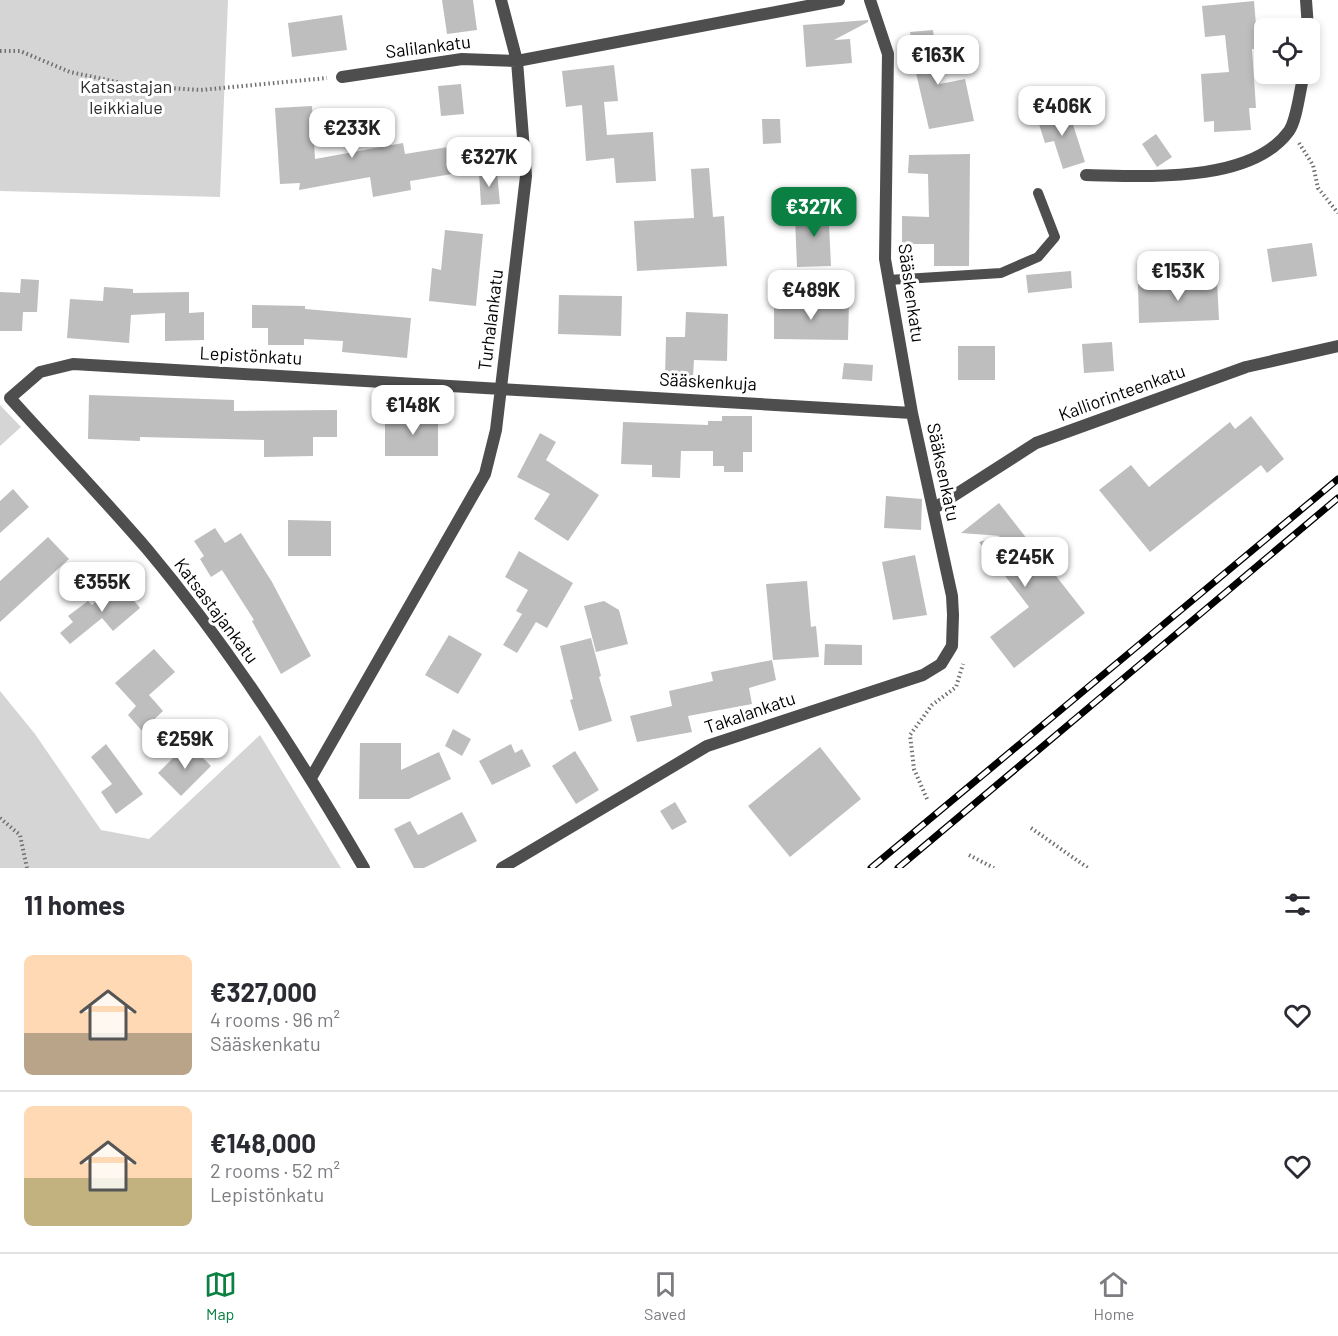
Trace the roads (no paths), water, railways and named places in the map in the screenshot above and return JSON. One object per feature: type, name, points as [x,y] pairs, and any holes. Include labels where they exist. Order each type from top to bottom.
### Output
[{"type":"street","name":"Turhalankatu","points":[[311,778],[485,474],[496,430],[526,176],[517,61],[501,0]]},
{"type":"street","name":"Salilankatu","points":[[342,77],[462,58],[517,61],[839,0]]},
{"type":"street","name":"Sääskenkatu","points":[[870,0],[888,54],[884,190],[885,259],[912,413]]},
{"type":"street","points":[[1306,0],[1307,18]]},
{"type":"street","points":[[1086,175],[1159,176],[1225,170],[1269,152],[1291,130],[1302,84]]},
{"type":"street","name":"Kalliorinteenkatu","points":[[933,509],[1036,443],[1246,367],[1338,346]]},
{"type":"street","name":"Lepistönkatu","points":[[10,398],[40,372],[73,364],[501,388]]},
{"type":"street","name":"Sääskenkuja","points":[[501,388],[912,413]]},
{"type":"street","name":"Katsastajankatu","points":[[10,398],[147,550],[259,697],[311,778],[364,868]]},
{"type":"street","name":"Sääksenkatu","points":[[912,413],[952,596],[952,646]]},
{"type":"street","name":"Takalankatu","points":[[502,868],[707,746],[923,675],[941,664],[952,646]]},
{"type":"lane","points":[[888,280],[1000,273],[1038,257],[1055,237],[1038,193]]},
{"type":"railway","points":[[871,868],[1338,479]]},
{"type":"railway","points":[[898,868],[1338,498]]},
{"type":"park label","name":"Katsastajan leikkialue","points":[[126,97]]}]
